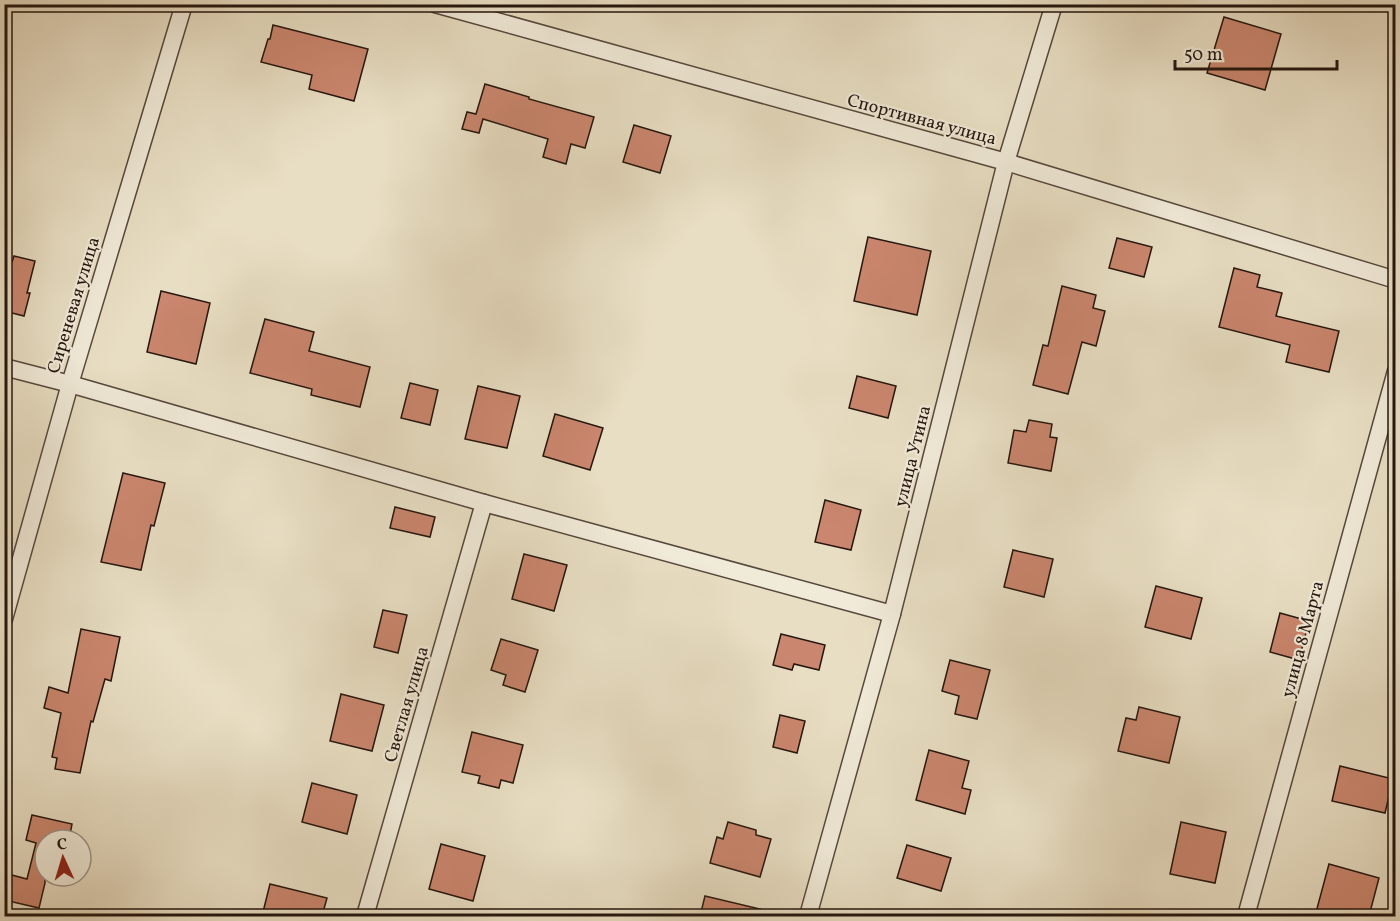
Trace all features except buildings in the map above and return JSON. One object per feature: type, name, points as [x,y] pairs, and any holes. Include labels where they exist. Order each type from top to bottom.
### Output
[{"type":"street","name":"Сиреневая улица","points":[[4,619],[70,384],[184,4]]},
{"type":"street","name":"Спортивная улица","points":[[435,4],[1006,162],[1395,280]]},
{"type":"street","name":"улица Утина","points":[[808,916],[892,614],[1006,162],[1054,4]]},
{"type":"street","points":[[4,367],[892,614]]},
{"type":"street","name":"улица 8 Марта","points":[[1246,916],[1395,371]]},
{"type":"street","name":"Светлая улица","points":[[365,916],[484,502]]}]
